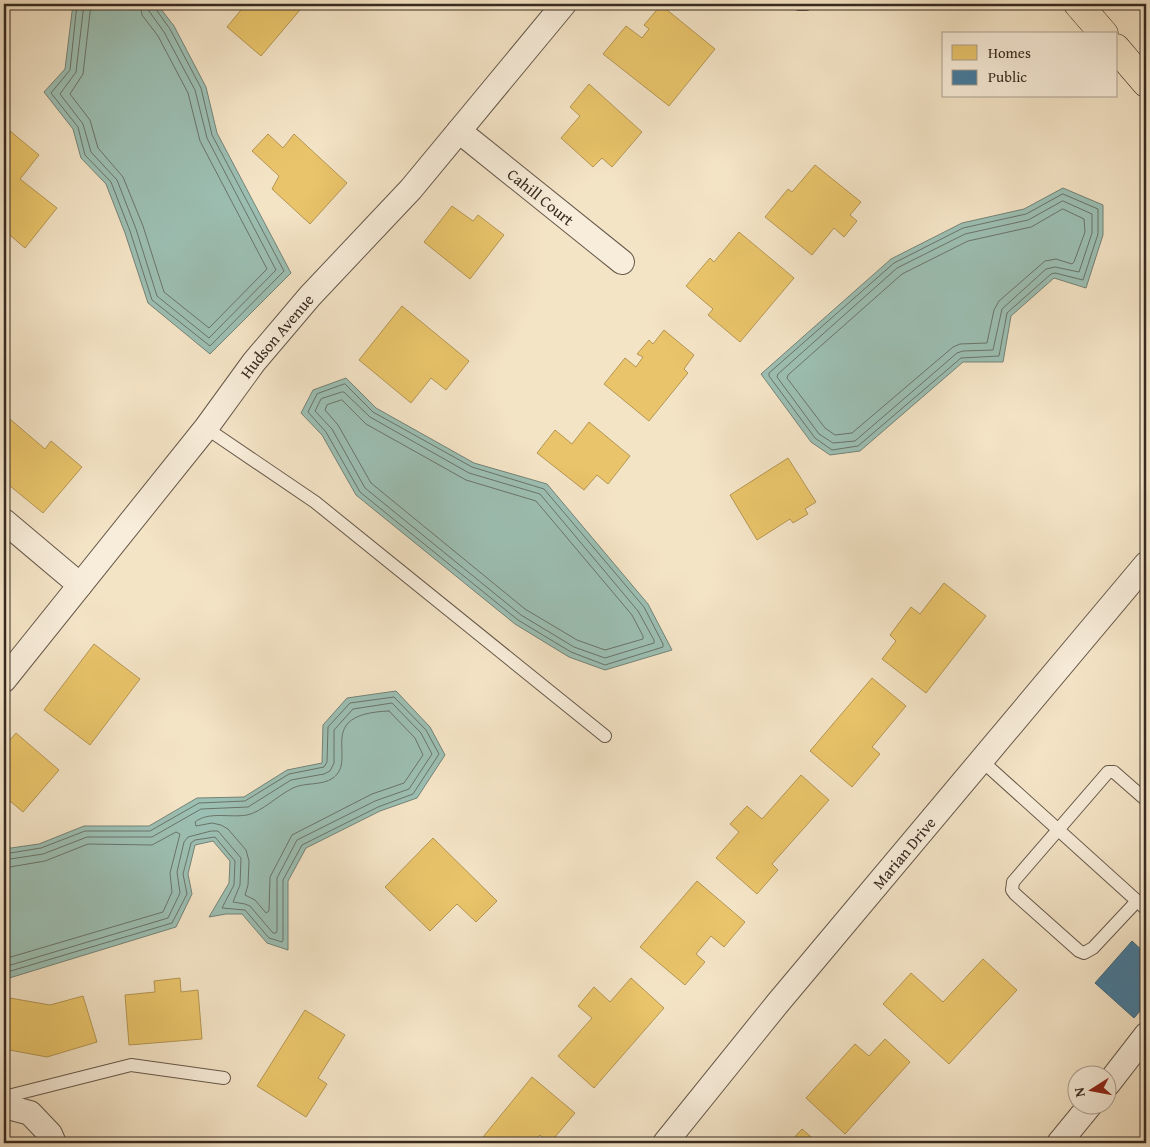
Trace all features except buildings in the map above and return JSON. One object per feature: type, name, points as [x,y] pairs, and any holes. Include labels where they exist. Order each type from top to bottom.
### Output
[{"type":"main road","points":[[1078,4],[1102,32]]},
{"type":"main road","points":[[1118,50],[1146,83]]},
{"type":"street","name":"Hudson Avenue","points":[[4,680],[206,428],[254,362],[310,296],[411,189],[564,4]]},
{"type":"street","name":"Cahill Court","points":[[459,131],[622,262]]},
{"type":"street","points":[[4,521],[80,585]]},
{"type":"street","name":"Marian Drive","points":[[665,1143],[777,1004],[1146,564]]},
{"type":"street","points":[[1118,1071],[1146,1035]]},
{"type":"street","points":[[4,1106],[30,1113],[50,1134],[54,1143]]},
{"type":"street","points":[[1059,1143],[1083,1114]]},
{"type":"lane","points":[[799,4],[806,4]]},
{"type":"lane","points":[[206,428],[315,502],[605,736]]},
{"type":"lane","points":[[982,761],[1058,828],[1142,905],[1093,948],[1084,953],[1079,952],[1015,894],[1012,890],[1013,882],[1058,828],[1108,772],[1114,772],[1146,800]]},
{"type":"lane","points":[[4,1097],[131,1064],[224,1078]]},
{"type":"water","points":[[73,4],[157,4],[174,26],[206,87],[217,133],[291,273],[210,354],[148,303],[125,233],[106,184],[81,158],[73,129],[44,92],[65,69]]},
{"type":"water","points":[[1063,188],[1103,205],[1103,235],[1086,288],[1054,278],[1011,316],[1003,362],[963,362],[860,451],[830,455],[811,442],[761,374],[891,259],[962,223],[1024,209]]},
{"type":"water","points":[[346,378],[376,408],[474,463],[547,484],[648,604],[672,650],[605,670],[569,657],[515,624],[356,495],[322,435],[301,413],[313,390]]},
{"type":"water","points":[[396,691],[430,727],[445,755],[417,798],[380,811],[306,848],[288,881],[288,950],[267,943],[242,914],[209,917],[229,883],[230,861],[213,841],[195,845],[188,874],[192,894],[176,927],[6,979],[4,977],[4,849],[39,844],[84,826],[149,826],[197,798],[244,797],[287,770],[322,763],[323,725],[347,698]]}]
